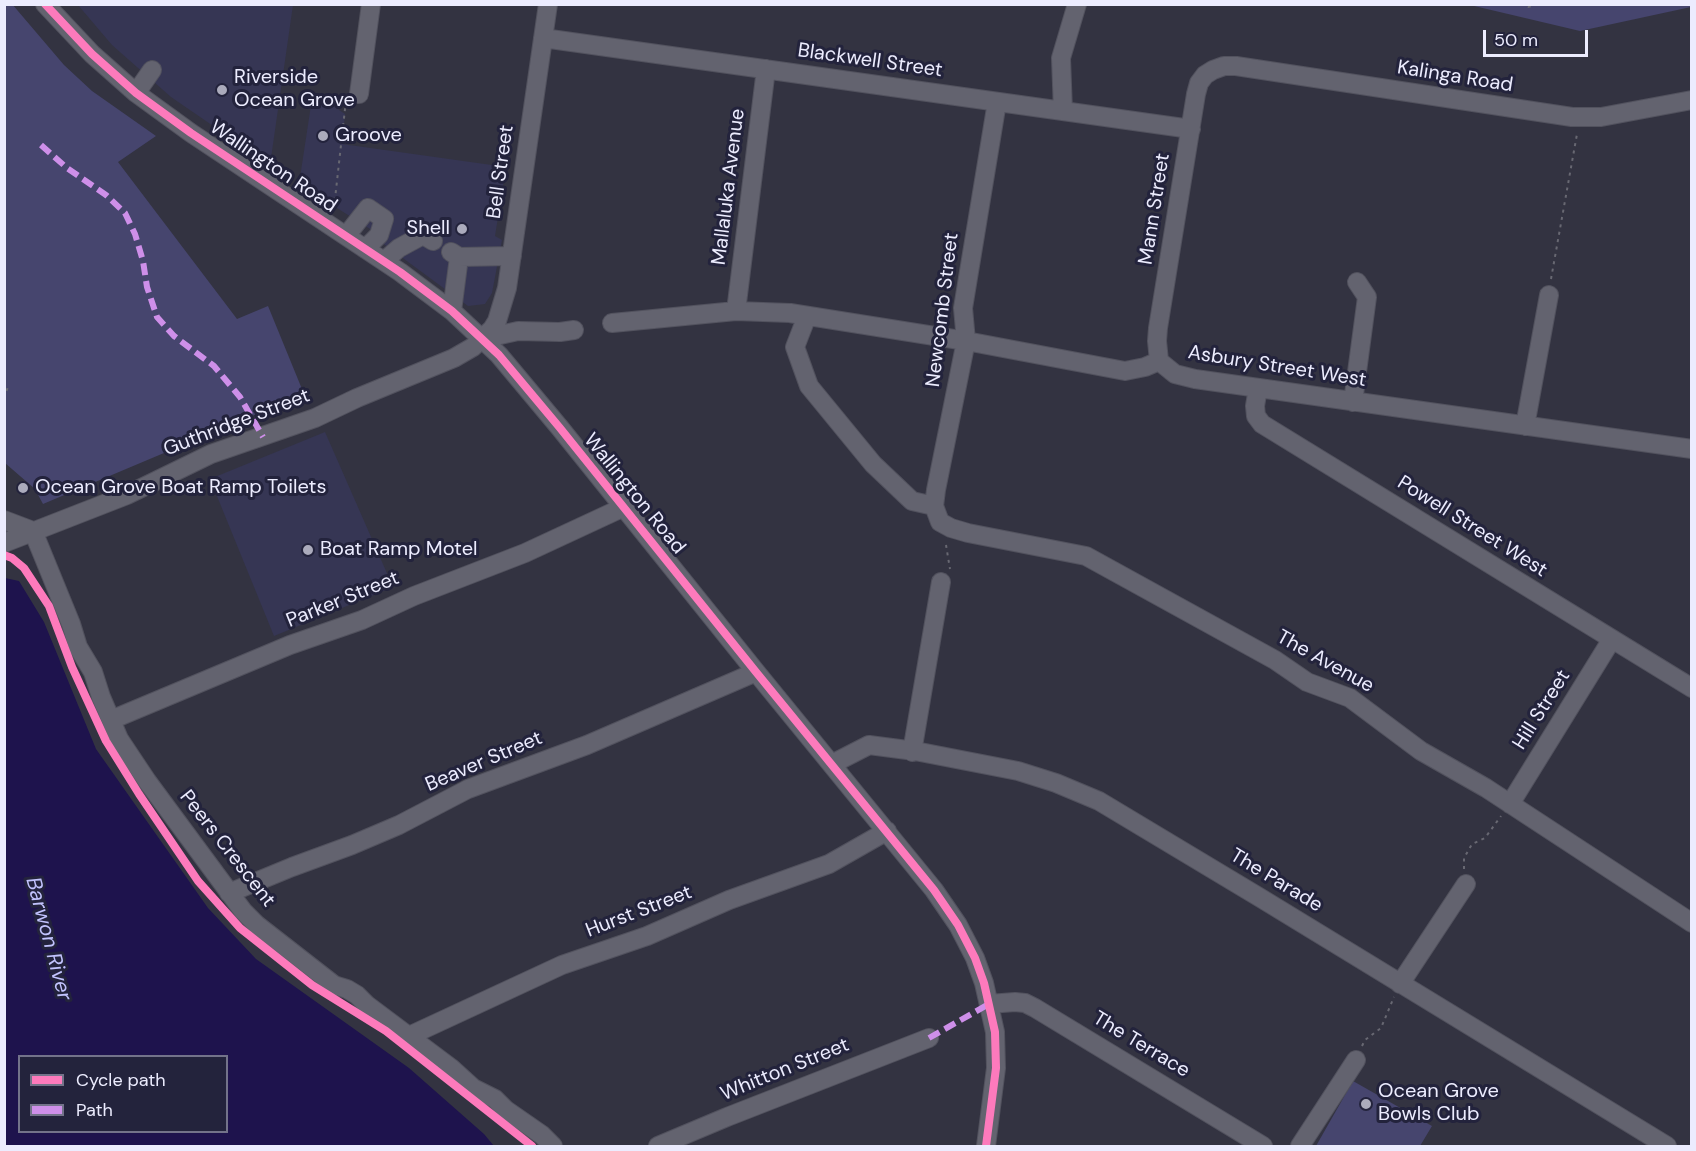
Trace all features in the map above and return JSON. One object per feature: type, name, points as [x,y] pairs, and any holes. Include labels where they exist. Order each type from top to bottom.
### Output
[{"type":"street","name":"Wallington Road","points":[[45,4],[92,54],[136,93],[210,146],[384,261],[452,311],[524,384],[887,831],[958,924],[975,958],[989,1004],[994,1032],[996,1068],[986,1146]]},
{"type":"street","points":[[359,94],[371,4]]},
{"type":"street","name":"Bell Street","points":[[482,339],[497,321],[507,288],[548,4]]},
{"type":"street","points":[[1063,111],[1061,58],[1077,4]]},
{"type":"street","name":"Blackwell Street","points":[[543,38],[1191,129]]},
{"type":"street","name":"Kalinga Road","points":[[1213,70],[1224,66],[1236,66],[1580,117],[1601,117],[1692,100]]},
{"type":"street","name":"Mallaluka Avenue","points":[[736,311],[766,69]]},
{"type":"street","points":[[136,93],[152,70]]},
{"type":"street","name":"Mann Street","points":[[1159,361],[1158,328],[1199,83],[1213,70]]},
{"type":"street","name":"Newcomb Street","points":[[937,514],[936,490],[966,340],[963,308],[997,102]]},
{"type":"street","points":[[339,232],[368,208],[384,219],[379,235],[365,249]]},
{"type":"street","points":[[384,261],[399,248],[423,235],[433,241]]},
{"type":"street","points":[[452,311],[455,255],[512,256]]},
{"type":"street","points":[[1353,402],[1367,297],[1358,282]]},
{"type":"street","points":[[1525,426],[1549,295]]},
{"type":"street","name":"Asbury Street West","points":[[612,323],[736,311],[790,313],[966,340],[1125,370],[1145,367],[1159,361],[1175,374],[1195,379],[1692,449]]},
{"type":"street","points":[[807,316],[795,346],[809,386],[873,464],[912,501],[937,514]]},
{"type":"street","points":[[482,339],[518,330],[560,332],[574,330]]},
{"type":"street","name":"Guthridge Street","points":[[4,543],[126,495],[211,454],[315,418],[467,352],[482,339]]},
{"type":"street","name":"Powell Street West","points":[[1258,388],[1256,416],[1262,424],[1692,688]]},
{"type":"street","name":"Parker Street","points":[[111,720],[290,645],[362,620],[414,596],[525,553],[624,507]]},
{"type":"street","name":"The Avenue","points":[[937,514],[951,528],[968,533],[1086,556],[1275,660],[1307,682],[1350,698],[1421,751],[1510,804],[1692,923]]},
{"type":"street","points":[[4,520],[33,531]]},
{"type":"street","name":"Peers Crescent","points":[[33,531],[78,647],[93,672],[111,720],[128,754],[243,912],[334,985],[347,989],[451,1068],[473,1088],[495,1099],[553,1146]]},
{"type":"street","points":[[912,752],[941,582]]},
{"type":"street","name":"Hill Street","points":[[1510,804],[1612,639]]},
{"type":"street","name":"Beaver Street","points":[[229,893],[399,825],[468,789],[586,745],[756,672]]},
{"type":"street","name":"The Parade","points":[[832,764],[869,745],[1018,771],[1056,783],[1099,801],[1666,1146]]},
{"type":"street","name":"Hurst Street","points":[[409,1036],[562,965],[647,936],[729,900],[829,864],[887,831]]},
{"type":"street","points":[[1400,984],[1466,884]]},
{"type":"street","name":"The Terrace","points":[[989,1004],[1015,1002],[1025,1003],[1035,1008],[1263,1146]]},
{"type":"street","name":"Whitton Street","points":[[658,1146],[929,1038]]},
{"type":"street","points":[[1300,1146],[1356,1060]]},
{"type":"path","points":[[1521,4],[1528,7],[1538,4]]},
{"type":"path","points":[[339,232],[345,109],[359,94]]},
{"type":"path","points":[[1549,295],[1580,117]]},
{"type":"path","points":[[4,398],[9,384]]},
{"type":"path","points":[[937,514],[949,555],[950,568],[941,582]]},
{"type":"path","points":[[1466,884],[1464,858],[1472,844],[1485,838],[1510,804]]},
{"type":"path","points":[[1356,1060],[1365,1040],[1381,1028],[1400,984]]},
{"type":"shaded area","points":[[12,4],[64,65],[92,91],[156,136],[118,162],[237,319],[268,306],[304,394],[43,504],[35,489],[5,463],[4,5]]},
{"type":"shaded area","points":[[1691,4],[1691,7],[1580,31],[1470,5]]},
{"type":"shaded area","name":"Riverside Ocean Grove","points":[[78,5],[293,5],[270,165],[171,97],[112,45]]},
{"type":"shaded area","points":[[313,92],[345,114],[342,144],[506,167],[495,236],[502,240],[492,293],[485,304],[468,306],[381,242],[386,239],[299,184]]},
{"type":"shaded area","name":"Boat Ramp Motel","points":[[325,432],[393,587],[274,636],[210,479]]},
{"type":"shaded area","name":"Ocean Grove Bowls Club","points":[[1353,1081],[1432,1126],[1420,1146],[1316,1146]]},
{"type":"water","name":"Barwon River","points":[[5,578],[19,581],[44,622],[96,749],[208,908],[256,959],[409,1068],[484,1134],[494,1146],[5,1146]]},
{"type":"marked path","points":[[41,145],[67,168],[106,195],[125,213],[135,234],[143,261],[147,287],[157,317],[174,336],[214,366],[240,397],[263,437]]},
{"type":"marked path","points":[[929,1038],[989,1004]]},
{"type":"cycle path","points":[[45,4],[92,54],[136,93],[191,133],[400,272],[452,311],[499,355],[560,428],[934,890],[958,925],[975,958],[984,983],[995,1032],[996,1068],[986,1146]]},
{"type":"cycle path","points":[[4,555],[12,558],[24,568],[49,606],[72,667],[106,741],[198,881],[240,928],[312,985],[386,1031],[532,1146]]},
{"type":"place","name":"Riverside Ocean Grove","points":[[222,90]]},
{"type":"place","name":"Groove","points":[[323,136]]},
{"type":"place","name":"Shell","points":[[462,229]]},
{"type":"place","name":"Ocean Grove Boat Ramp Toilets","points":[[23,488]]},
{"type":"place","name":"Boat Ramp Motel","points":[[308,550]]},
{"type":"place","name":"Ocean Grove Bowls Club","points":[[1366,1104]]}]
